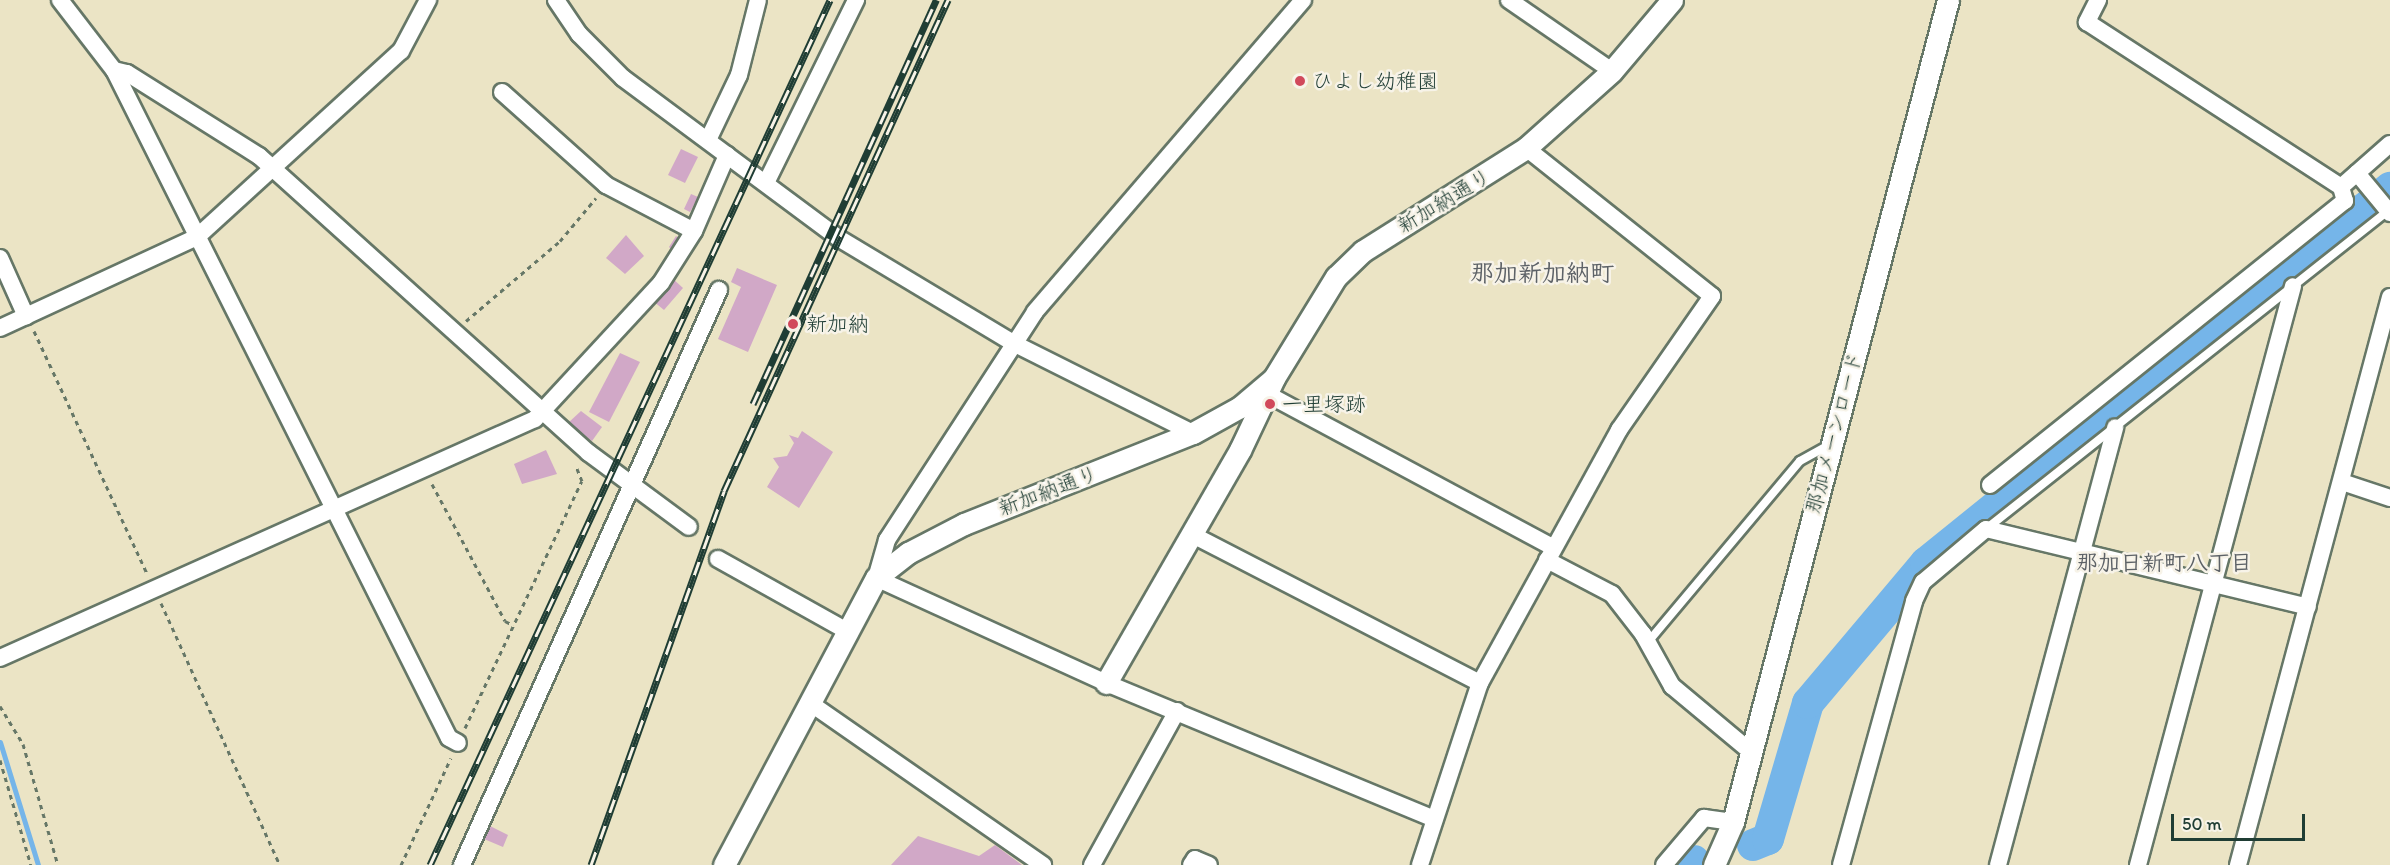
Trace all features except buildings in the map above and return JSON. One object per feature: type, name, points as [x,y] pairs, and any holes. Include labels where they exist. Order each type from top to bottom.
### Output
[{"type":"street","points":[[0,328],[197,237],[276,170],[400,51],[428,0]]},
{"type":"street","points":[[556,0],[579,34],[623,78],[866,257],[1015,344],[1192,432]]},
{"type":"street","points":[[708,140],[739,75],[758,0]]},
{"type":"street","points":[[766,183],[856,0]]},
{"type":"street","points":[[1303,0],[1035,312],[887,540],[876,578],[1106,682],[1432,818]]},
{"type":"street","points":[[1509,0],[1612,70],[1672,0]]},
{"type":"street","name":"那加メーンロード","points":[[1714,865],[1733,822],[1948,0]]},
{"type":"street","points":[[1990,485],[2345,201],[2341,187],[2087,22],[2098,0]]},
{"type":"street","points":[[63,1],[114,70],[449,738],[458,743]]},
{"type":"street","points":[[114,70],[127,73],[276,170],[546,411],[589,453],[689,526]]},
{"type":"street","name":"新加納通り","points":[[1106,682],[1191,534],[1314,308],[1363,251],[1526,148],[1612,70]]},
{"type":"street","points":[[502,92],[606,185],[694,231]]},
{"type":"street","points":[[2341,187],[2390,144]]},
{"type":"street","points":[[1420,865],[1432,818],[1479,683],[1619,430],[1712,296],[1526,148]]},
{"type":"street","points":[[0,658],[335,510],[546,411],[661,283],[694,231],[727,155]]},
{"type":"street","points":[[2357,173],[2388,210]]},
{"type":"street","points":[[0,258],[26,316]]},
{"type":"street","points":[[2138,865],[2293,286]]},
{"type":"street","points":[[462,865],[635,486],[719,290]]},
{"type":"street","points":[[2238,865],[2390,297]]},
{"type":"street","points":[[1271,387],[1550,554],[1612,594],[1648,642],[1672,686],[1750,751]]},
{"type":"street","name":"新加納通り","points":[[810,703],[876,578],[908,553],[964,524],[1192,432],[1240,407],[1271,387]]},
{"type":"street","points":[[1998,865],[2115,427]]},
{"type":"street","points":[[2342,482],[2390,498]]},
{"type":"street","points":[[1841,865],[1914,601],[1923,582],[1986,529],[2308,607]]},
{"type":"street","points":[[1191,534],[1479,683]]},
{"type":"street","points":[[718,559],[847,631]]},
{"type":"street","points":[[724,865],[810,703],[1043,865]]},
{"type":"street","points":[[1092,865],[1177,711]]},
{"type":"street","points":[[1664,865],[1704,818],[1733,822]]},
{"type":"street","points":[[1191,865],[1195,859],[1209,865]]},
{"type":"lane","points":[[1986,529],[2388,210]]},
{"type":"lane","points":[[1648,642],[1800,460],[1831,444]]},
{"type":"path","points":[[457,332],[560,242],[606,185]]},
{"type":"path","points":[[26,316],[155,590],[280,865]]},
{"type":"path","points":[[401,865],[582,480],[572,462]]},
{"type":"path","points":[[424,469],[505,621],[514,625]]},
{"type":"path","points":[[0,706],[23,744],[58,865]]},
{"type":"path","points":[[0,760],[31,865]]},
{"type":"waterway","points":[[1753,845],[1768,839],[1808,703],[1926,563],[2390,188]]},
{"type":"waterway","points":[[0,742],[38,865]]},
{"type":"waterway","points":[[1687,865],[1694,861]]},
{"type":"railway","points":[[430,865],[830,0]]},
{"type":"railway","points":[[753,404],[936,0]]},
{"type":"railway","points":[[591,865],[724,491],[948,0]]},
{"type":"place","name":"ひよし幼稚園","points":[[1300,81]]},
{"type":"place","name":"新加納","points":[[793,324]]},
{"type":"place","name":"一里塚跡","points":[[1270,404]]},
{"type":"district","name":"那加新加納町","points":[[1542,273]]},
{"type":"district","name":"那加日新町八丁目","points":[[2164,563]]}]
